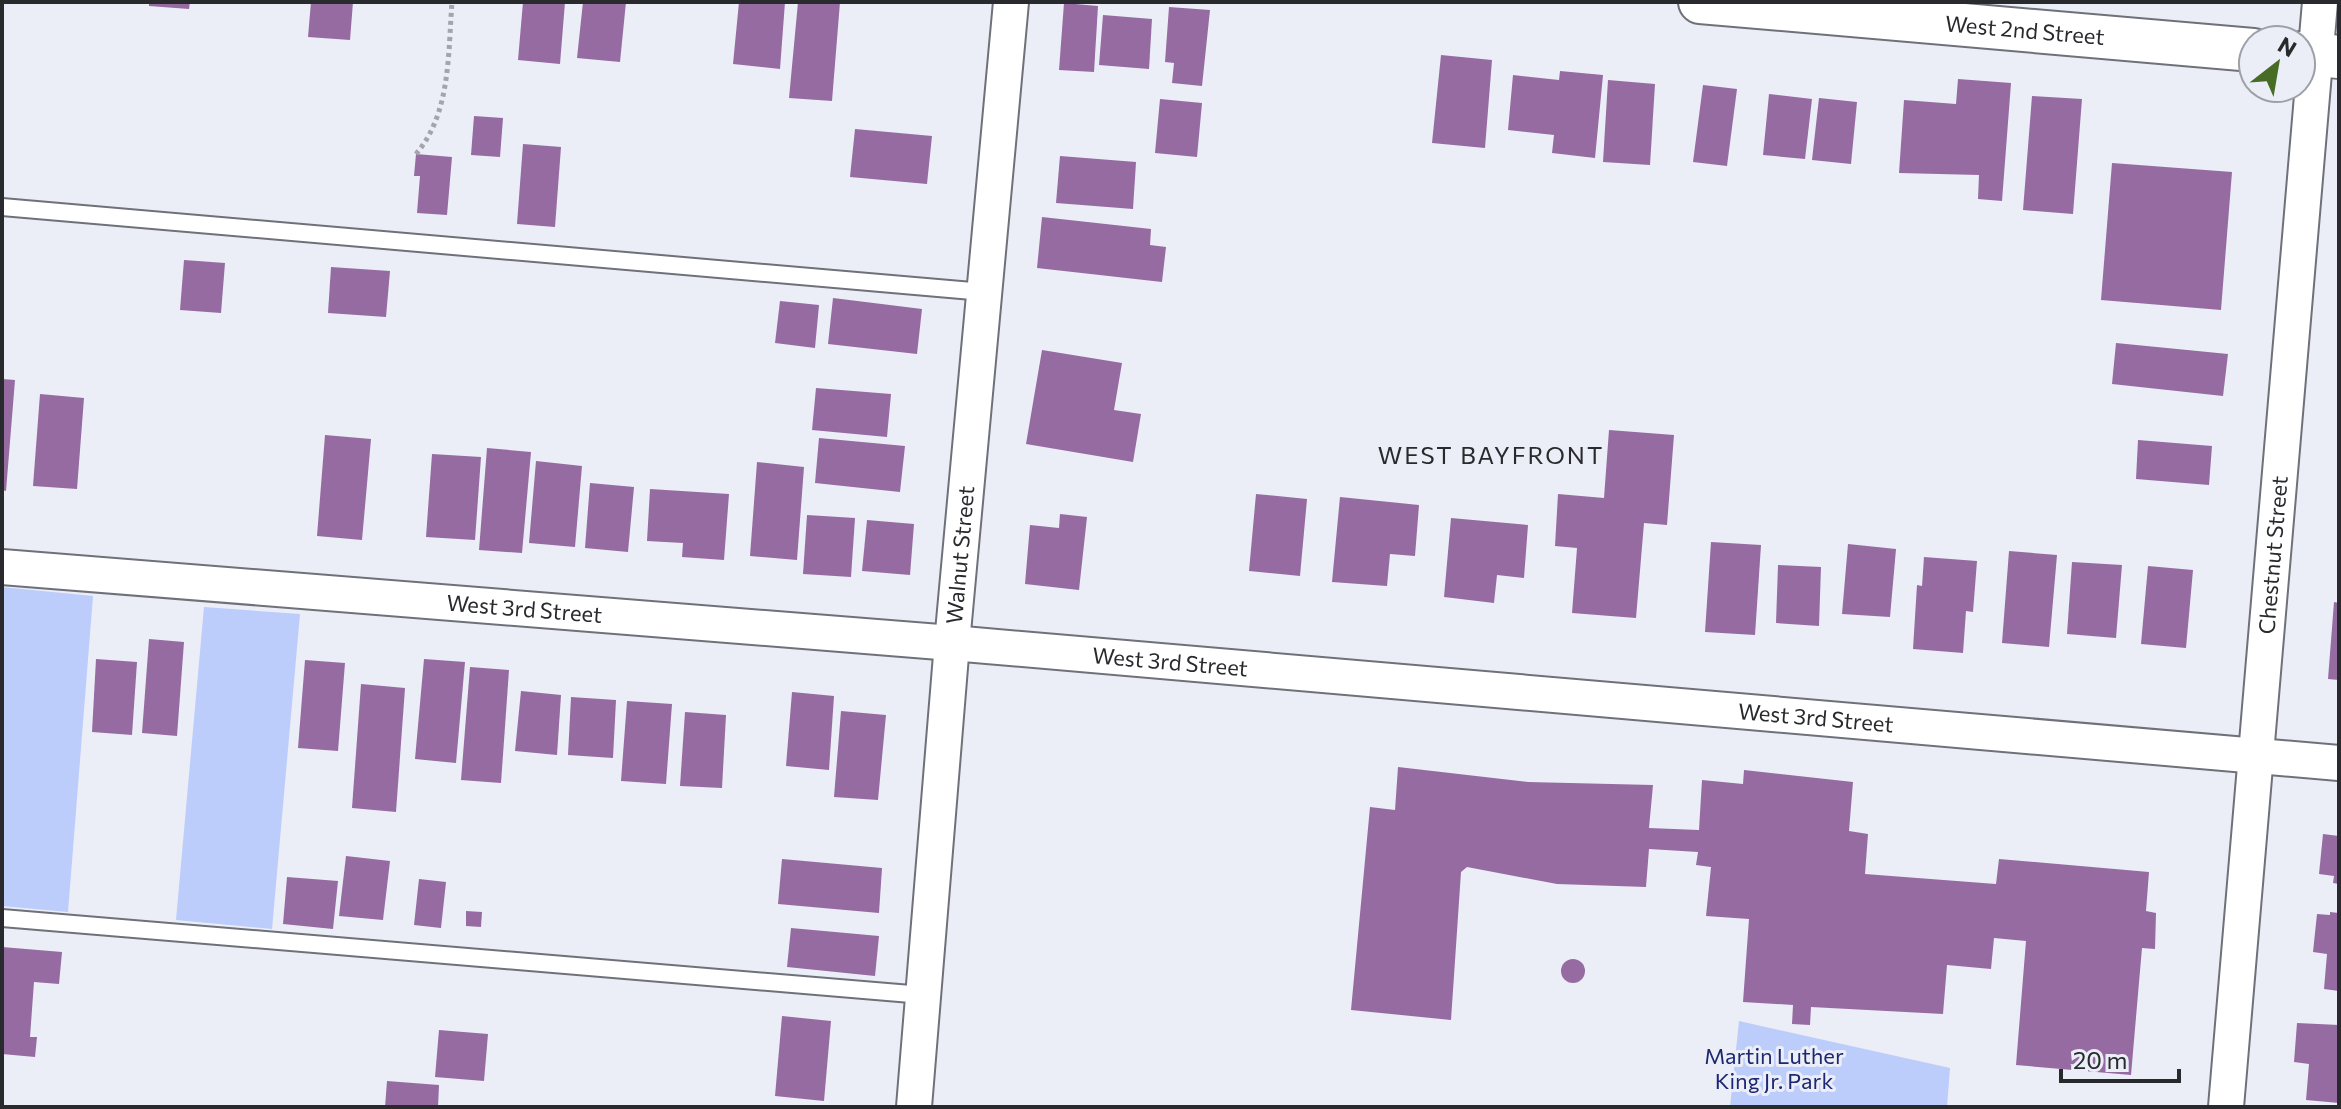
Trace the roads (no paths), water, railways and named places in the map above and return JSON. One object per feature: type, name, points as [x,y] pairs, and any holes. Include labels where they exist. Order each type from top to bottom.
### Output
[{"type":"street","name":"Walnut Street","points":[[914,1107],[952,643],[1011,2]]},
{"type":"street","name":"West 2nd Street","points":[[1700,2],[2237,49]]},
{"type":"street","name":"Chestnut Street","points":[[2226,1107],[2318,55],[2320,2]]},
{"type":"street","name":"West 3rd Street","points":[[2,567],[952,643],[2339,763]]},
{"type":"lane","points":[[2,207],[984,292]]},
{"type":"lane","points":[[2,918],[923,995]]},
{"type":"district","name":"WEST BAYFRONT","points":[[1491,456]]},
{"type":"park label","name":"Martin Luther King Jr. Park","points":[[1774,1068]]}]
